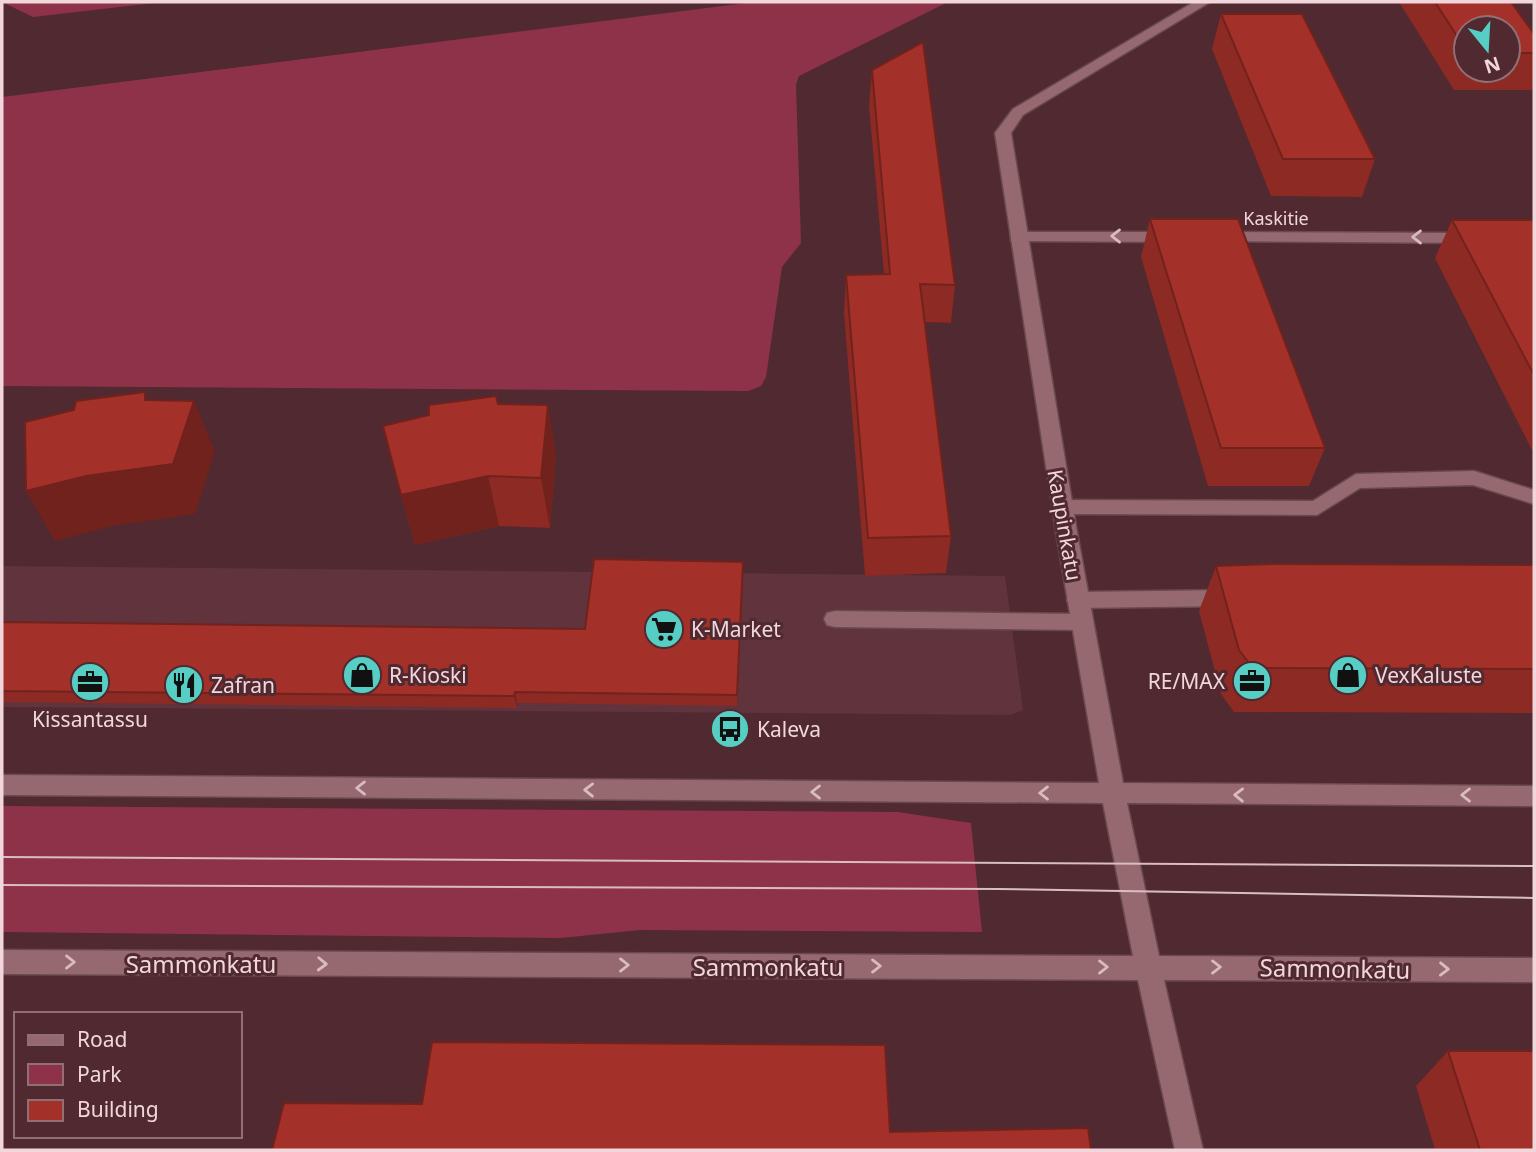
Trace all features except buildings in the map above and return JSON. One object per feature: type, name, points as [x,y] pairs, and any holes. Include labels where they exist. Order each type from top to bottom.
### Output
[{"type":"main road","name":"Kaupinkatu","points":[[1189,1150],[1167,1068],[1112,793],[1017,237],[1003,133],[1018,113],[1203,2]]},
{"type":"main road","name":"Kaskitie","points":[[1017,237],[1493,238]]},
{"type":"main road","points":[[1062,507],[1317,508],[1356,481],[1474,478],[1534,498]]},
{"type":"main road","points":[[835,619],[1080,611],[1255,598]]},
{"type":"main road","points":[[2,785],[1534,796]]},
{"type":"main road","name":"Sammonkatu","points":[[2,962],[1534,970]]},
{"type":"shaded area","points":[[2,566],[1005,576],[1023,710],[1011,715],[2,707]]},
{"type":"green space","points":[[2,2],[163,2],[33,17]]},
{"type":"green space","points":[[754,2],[948,2],[799,76],[796,85],[801,243],[782,267],[766,377],[761,386],[748,391],[2,386],[2,97]]},
{"type":"green space","points":[[2,806],[898,812],[971,823],[982,932],[640,930],[561,938],[2,932]]},
{"type":"tram line","points":[[2,857],[1534,866]]},
{"type":"tram line","points":[[2,885],[998,889],[1534,898]]},
{"type":"place","name":"K-Market","points":[[664,629]]},
{"type":"place","name":"R-Kioski","points":[[362,675]]},
{"type":"place","name":"VexKaluste","points":[[1348,675]]},
{"type":"place","name":"RE/MAX","points":[[1252,681]]},
{"type":"place","name":"Kissantassu","points":[[90,682]]},
{"type":"place","name":"Zafran","points":[[184,685]]},
{"type":"place","name":"Kaleva","points":[[730,729]]}]
